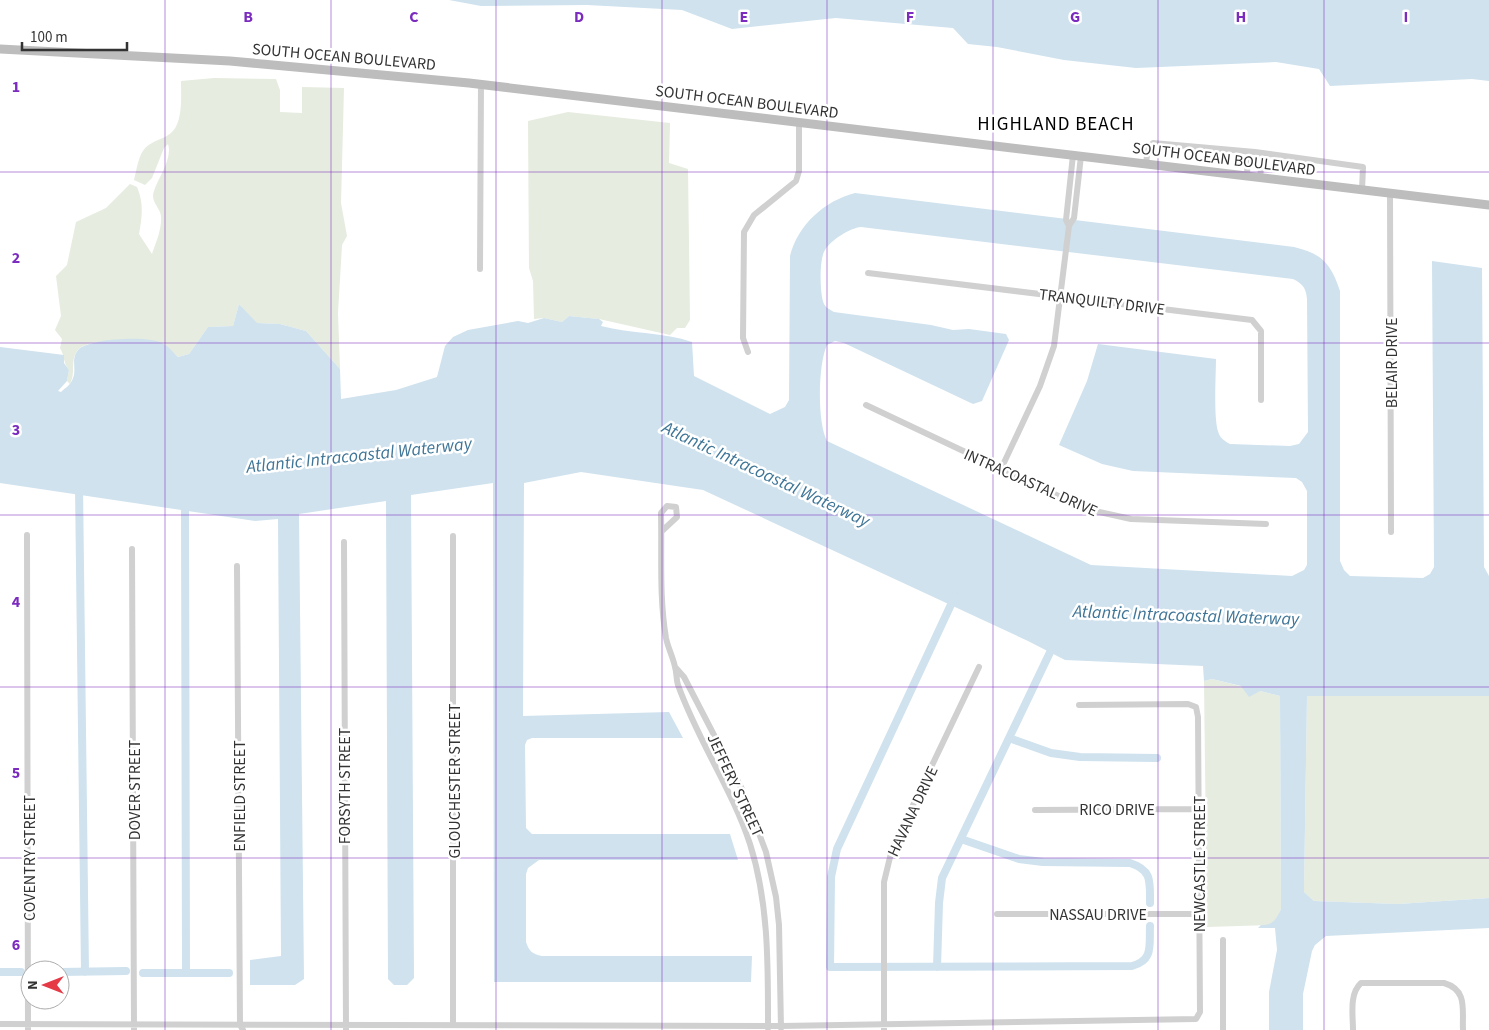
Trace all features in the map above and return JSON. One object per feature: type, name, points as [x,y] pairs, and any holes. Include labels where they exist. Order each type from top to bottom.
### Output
[{"type":"main road","name":"SOUTH OCEAN BOULEVARD","points":[[0,49],[230,61],[481,84],[1489,205]]},
{"type":"street","points":[[480,270],[481,84]]},
{"type":"street","points":[[748,352],[743,338],[744,232],[754,215],[796,181],[799,171],[799,122]]},
{"type":"street","points":[[1146,164],[1148,147],[1153,144],[1263,153],[1363,167],[1362,190]]},
{"type":"street","points":[[1247,176],[1248,152]]},
{"type":"street","points":[[1260,177],[1263,153]]},
{"type":"street","points":[[1001,470],[1048,366],[1062,296],[1077,156]]},
{"type":"street","name":"BELAIR DRIVE","points":[[1390,193],[1392,532]]},
{"type":"street","name":"TRANQUILTY DRIVE","points":[[868,273],[1252,320],[1261,332],[1261,400]]},
{"type":"street","name":"INTRACOASTAL DRIVE","points":[[866,405],[1074,504],[1105,514],[1131,519],[1266,524]]},
{"type":"street","name":"JEFFERY STREET","points":[[662,531],[663,615],[666,639],[676,668],[677,683],[698,734],[732,797],[745,831],[758,876],[765,909],[768,945],[768,1028]]},
{"type":"street","name":"COVENTRY STREET","points":[[27,535],[28,1027]]},
{"type":"street","name":"GLOUCHESTER STREET","points":[[453,536],[454,1028]]},
{"type":"street","name":"FORSYTH STREET","points":[[344,542],[346,1027]]},
{"type":"street","name":"DOVER STREET","points":[[132,549],[134,1027]]},
{"type":"street","name":"ENFIELD STREET","points":[[238,566],[240,1028]]},
{"type":"street","name":"HAVANA DRIVE","points":[[884,1027],[884,882],[890,856],[979,667]]},
{"type":"street","name":"JEFFERY STREET","points":[[676,668],[684,677],[752,813],[766,852],[777,907],[780,943],[781,1028]]},
{"type":"street","name":"NEWCASTLE STREET","points":[[884,1027],[1196,1020],[1200,1012],[1198,717],[1196,707],[1188,704],[1079,704]]},
{"type":"street","name":"RICO DRIVE","points":[[1036,810],[1199,808]]},
{"type":"street","points":[[765,909],[777,907]]},
{"type":"street","name":"NASSAU DRIVE","points":[[997,914],[1199,914]]},
{"type":"street","points":[[1223,940],[1223,1030]]},
{"type":"street","points":[[1353,1030],[1354,994],[1356,988],[1360,983],[1372,982],[1444,983],[1453,985],[1459,990],[1462,1000],[1463,1030]]},
{"type":"street","points":[[0,1024],[28,1027],[240,1028],[884,1027]]},
{"type":"shaded area","points":[[214,78],[276,79],[280,90],[280,112],[302,113],[302,87],[344,88],[341,203],[347,236],[342,245],[338,313],[340,369],[306,331],[280,324],[256,323],[239,304],[233,326],[208,327],[189,354],[178,357],[163,343],[104,341],[83,346],[75,355],[73,376],[70,384],[67,381],[69,370],[60,348],[62,339],[55,330],[61,316],[56,276],[67,265],[76,222],[106,208],[130,184],[137,187],[142,204],[139,234],[152,254],[161,226],[161,216],[153,195],[167,162],[168,144],[164,148],[152,178],[145,185],[134,180],[139,159],[147,146],[169,135],[176,126],[181,107],[181,81]]},
{"type":"shaded area","points":[[568,112],[670,123],[669,163],[688,169],[690,320],[685,328],[677,328],[670,335],[599,319],[569,316],[562,322],[544,318],[534,319],[533,281],[529,268],[528,121]]},
{"type":"shaded area","points":[[1212,679],[1280,696],[1281,909],[1277,920],[1270,925],[1207,927],[1204,681]]},
{"type":"shaded area","points":[[1307,696],[1489,696],[1489,898],[1398,904],[1314,901],[1304,892]]},
{"type":"water","points":[[449,0],[1489,0],[1489,81],[1472,79],[1330,86],[1319,69],[1276,62],[1136,68],[1064,60],[997,47],[968,44],[953,28],[836,18],[732,29],[682,10],[587,5],[481,6]]},
{"type":"water","name":"Atlantic Intracoastal Waterway","points":[[855,193],[1294,247],[1319,257],[1329,267],[1340,291],[1340,561],[1344,570],[1350,576],[1423,578],[1430,574],[1434,567],[1432,261],[1482,268],[1484,567],[1489,576],[1489,696],[1307,696],[1304,892],[1314,901],[1398,904],[1489,898],[1489,928],[1326,936],[1315,945],[1312,951],[1303,994],[1303,1030],[1269,1030],[1269,992],[1277,950],[1275,928],[1258,928],[1261,925],[1274,921],[1281,909],[1280,696],[1260,691],[1249,697],[1241,686],[1212,679],[1204,681],[1203,666],[1065,660],[703,490],[581,472],[524,483],[523,716],[669,712],[683,738],[532,738],[527,740],[525,745],[526,828],[532,834],[730,834],[738,860],[539,860],[528,868],[526,874],[526,942],[528,948],[531,952],[542,956],[752,956],[751,982],[494,982],[493,483],[411,495],[414,978],[407,985],[394,985],[388,979],[386,501],[299,514],[304,979],[295,985],[250,985],[250,960],[281,956],[278,519],[255,521],[0,483],[0,347],[64,355],[64,363],[69,370],[67,381],[58,391],[61,392],[74,375],[76,352],[86,345],[108,340],[147,339],[164,344],[178,357],[189,354],[208,327],[233,326],[239,304],[257,323],[280,324],[306,331],[340,369],[341,399],[396,390],[437,377],[445,346],[453,337],[468,330],[518,321],[528,323],[544,318],[562,322],[569,316],[599,319],[603,322],[601,326],[612,329],[670,336],[692,342],[694,376],[770,414],[785,407],[789,400],[790,256],[799,234],[814,216],[823,208]],"holes":[[[857,228],[1293,279],[1303,287],[1307,299],[1308,432],[1299,444],[1290,446],[1230,444],[1222,439],[1217,428],[1216,419],[1216,359],[1098,344],[1087,381],[1059,445],[1102,464],[1133,471],[1296,478],[1302,482],[1307,491],[1307,565],[1304,570],[1292,576],[1091,565],[827,441],[820,407],[820,379],[827,345],[835,341],[844,343],[973,404],[982,401],[1009,340],[1006,334],[969,329],[953,330],[931,325],[834,312],[827,308],[821,290],[823,254],[836,239],[846,232]]]},
{"type":"waterway","points":[[79,486],[85,972]]},
{"type":"waterway","points":[[185,503],[186,973]]},
{"type":"waterway","points":[[955,596],[837,849],[831,877],[830,967],[1132,966],[1144,960],[1147,956],[1150,945],[1150,926]]},
{"type":"waterway","points":[[937,967],[939,903],[942,878],[1054,644]]},
{"type":"waterway","points":[[1009,738],[1051,753],[1080,757],[1157,758]]},
{"type":"waterway","points":[[961,839],[1019,859],[1043,862],[1130,863],[1146,873],[1150,888],[1150,903]]},
{"type":"waterway","points":[[70,972],[126,971]]},
{"type":"waterway","points":[[0,972],[20,972]]},
{"type":"waterway","points":[[143,973],[229,973]]},
{"type":"district","name":"HIGHLAND BEACH","points":[[1056,123]]}]
